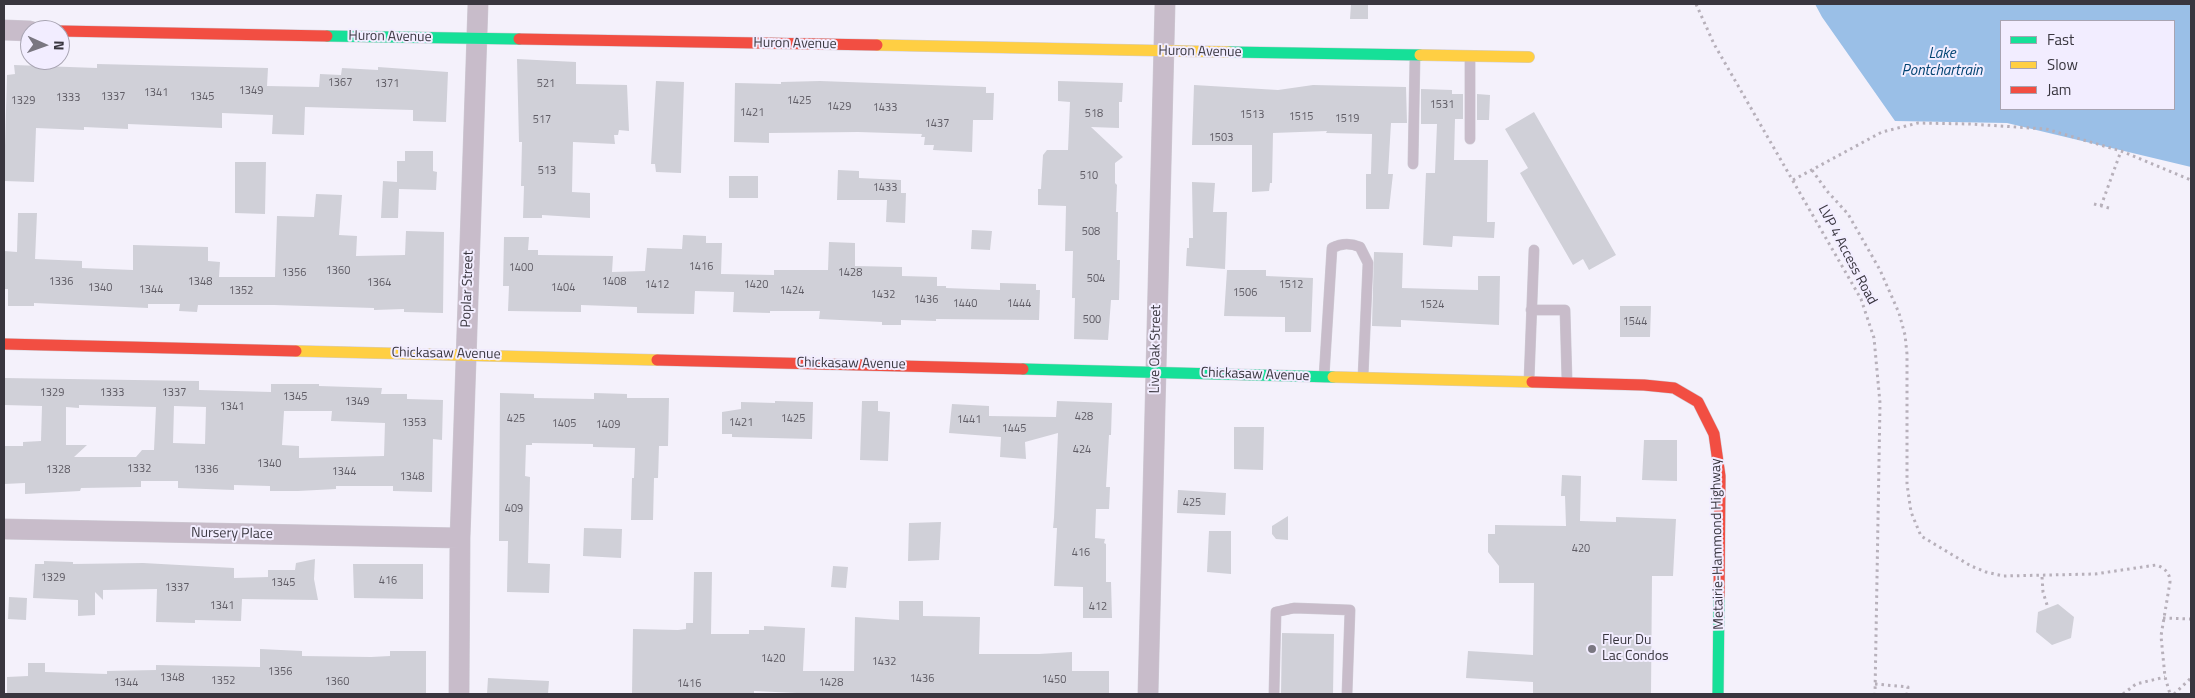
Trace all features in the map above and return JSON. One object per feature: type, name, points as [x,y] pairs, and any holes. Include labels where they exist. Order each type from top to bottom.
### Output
[{"type":"street","name":"Poplar Street","points":[[459,694],[460,538],[478,4]]},
{"type":"street","name":"Live Oak Street","points":[[1148,694],[1165,4]]},
{"type":"street","points":[[4,30],[20,31]]},
{"type":"street","name":"Huron Avenue","points":[[70,31],[1530,57]]},
{"type":"street","name":"Chickasaw Avenue","points":[[4,344],[1644,385],[1674,388],[1694,400]]},
{"type":"street","name":"Metairie-Hammond Highway","points":[[1694,400],[1698,402],[1714,434],[1720,476],[1718,694]]},
{"type":"street","name":"Nursery Place","points":[[4,529],[460,538]]},
{"type":"lane","points":[[1413,164],[1415,56]]},
{"type":"lane","points":[[1470,56],[1470,139]]},
{"type":"lane","points":[[1324,377],[1332,248],[1338,245],[1352,244],[1360,246],[1368,263],[1363,378]]},
{"type":"lane","points":[[1529,382],[1534,250]]},
{"type":"lane","points":[[1531,310],[1565,310],[1567,383]]},
{"type":"lane","points":[[1274,694],[1276,612],[1294,608],[1350,610],[1347,694]]},
{"type":"path","name":"LVP 4 Access Road","points":[[1696,4],[1714,44],[1860,298],[1874,338],[1880,403],[1875,694]]},
{"type":"path","points":[[1793,180],[1882,132],[1918,123],[2046,129],[2121,151],[2191,180]]},
{"type":"path","points":[[2102,206],[2121,151]]},
{"type":"path","points":[[1812,170],[1827,191],[1848,214],[1880,270],[1899,313],[1905,335],[1907,354],[1907,484],[1911,512],[1918,531],[1926,540],[1986,572],[2003,576],[2042,577],[2095,574],[2161,566],[2168,573],[2170,582],[2162,645],[2165,676],[2170,694]]},
{"type":"path","points":[[2094,204],[2109,208]]},
{"type":"path","points":[[2042,577],[2043,592],[2048,608]]},
{"type":"path","points":[[2164,618],[2191,619]]},
{"type":"path","points":[[2123,694],[2136,684],[2165,676]]},
{"type":"path","points":[[2174,694],[2191,678]]},
{"type":"path","points":[[1875,684],[1908,687],[1907,694]]},
{"type":"water","name":"Lake Pontchartrain","points":[[1815,4],[2191,4],[2191,167],[2007,123],[1895,121],[1822,17]]},
{"type":"building","points":[[1351,4],[1368,4],[1368,19],[1350,19]]},
{"type":"building","points":[[517,59],[576,62],[576,84],[627,85],[629,131],[619,130],[618,135],[614,135],[615,144],[573,142],[572,192],[590,193],[590,218],[542,215],[542,218],[523,218],[524,186],[521,186],[522,142],[519,142]]},
{"type":"building","points":[[97,64],[268,68],[267,86],[319,87],[320,74],[341,75],[342,68],[378,70],[378,67],[448,72],[446,122],[413,121],[413,110],[305,107],[304,135],[272,134],[273,115],[222,113],[222,128],[128,124],[128,129],[84,127],[84,130],[36,128],[34,182],[4,181],[7,75],[15,74],[14,65],[20,65],[20,70],[70,70],[70,67],[97,68]]},
{"type":"building","points":[[656,81],[684,82],[681,173],[656,172],[655,164],[651,164]]},
{"type":"building","points":[[820,81],[986,87],[986,93],[994,93],[993,120],[973,120],[972,152],[933,150],[934,145],[924,145],[925,137],[921,137],[922,134],[858,132],[769,133],[769,143],[734,142],[735,83],[781,84],[781,82]]},
{"type":"building","points":[[1058,81],[1123,83],[1122,102],[1119,102],[1119,128],[1091,127],[1123,157],[1115,163],[1115,183],[1117,185],[1116,212],[1118,212],[1117,260],[1120,260],[1119,300],[1111,300],[1108,340],[1074,339],[1075,298],[1072,298],[1073,251],[1065,251],[1066,206],[1038,205],[1038,189],[1041,189],[1043,155],[1047,150],[1068,150],[1070,102],[1058,101]]},
{"type":"building","points":[[1194,85],[1278,90],[1313,85],[1406,87],[1407,123],[1391,123],[1388,174],[1393,174],[1389,209],[1366,209],[1366,174],[1371,174],[1372,134],[1326,133],[1327,131],[1273,133],[1272,183],[1270,183],[1269,191],[1252,192],[1252,145],[1192,145]]},
{"type":"building","points":[[1421,89],[1452,90],[1452,94],[1463,94],[1463,119],[1455,119],[1454,160],[1488,160],[1487,222],[1495,222],[1494,238],[1453,236],[1452,247],[1423,245],[1426,173],[1435,173],[1437,124],[1421,124]]},
{"type":"building","points":[[1477,94],[1490,95],[1489,120],[1477,120]]},
{"type":"building","points":[[1534,112],[1616,255],[1589,270],[1583,259],[1573,265],[1520,173],[1528,168],[1505,129]]},
{"type":"building","points":[[405,151],[433,151],[433,171],[437,172],[436,190],[399,189],[398,218],[381,218],[383,181],[397,182],[397,161],[405,161]]},
{"type":"building","points":[[235,162],[266,162],[265,214],[235,213]]},
{"type":"building","points":[[838,170],[859,171],[859,178],[901,180],[901,193],[906,193],[905,223],[886,222],[887,200],[837,200]]},
{"type":"building","points":[[729,176],[758,176],[758,198],[729,198]]},
{"type":"building","points":[[1192,182],[1215,183],[1213,212],[1227,212],[1225,269],[1186,266],[1189,238],[1193,238]]},
{"type":"building","points":[[316,194],[342,195],[339,235],[357,236],[356,256],[405,255],[406,231],[444,232],[443,313],[404,312],[404,309],[374,310],[374,308],[274,305],[198,305],[197,312],[179,311],[180,304],[148,304],[148,308],[34,303],[34,306],[8,306],[8,289],[4,289],[4,251],[17,252],[18,213],[37,213],[35,259],[82,261],[82,268],[133,270],[133,245],[208,247],[208,261],[220,262],[219,277],[275,277],[277,216],[314,217]]},
{"type":"building","points":[[972,230],[992,231],[990,250],[971,249]]},
{"type":"building","points":[[683,235],[706,236],[706,243],[722,243],[721,274],[774,275],[774,270],[828,270],[829,242],[855,243],[855,266],[902,267],[902,276],[937,277],[937,286],[946,286],[946,288],[1000,290],[1000,283],[1036,284],[1036,290],[1040,290],[1039,320],[901,320],[901,325],[882,325],[882,322],[819,319],[820,311],[733,312],[734,292],[695,291],[694,314],[637,313],[637,307],[581,305],[581,312],[508,311],[509,286],[503,286],[504,237],[529,237],[528,250],[538,250],[538,255],[613,256],[612,272],[645,271],[647,248],[682,249]]},
{"type":"building","points":[[1374,252],[1403,253],[1402,288],[1478,290],[1478,276],[1500,276],[1499,325],[1401,320],[1401,327],[1372,326]]},
{"type":"building","points":[[1227,270],[1266,270],[1266,276],[1313,278],[1311,332],[1285,332],[1285,317],[1224,316]]},
{"type":"building","points":[[1620,306],[1651,306],[1650,337],[1620,337]]},
{"type":"building","points":[[4,378],[199,381],[199,390],[271,392],[271,384],[319,384],[319,386],[382,388],[381,394],[407,394],[407,399],[443,400],[442,440],[433,439],[432,492],[393,491],[393,486],[336,486],[336,489],[298,491],[270,491],[270,486],[234,485],[234,490],[178,488],[178,481],[141,481],[141,487],[81,488],[80,491],[25,494],[25,483],[4,484],[4,446],[23,446],[23,442],[41,441],[42,406],[4,405]],"holes":[[[79,405],[156,407],[154,450],[142,450],[136,457],[74,457],[87,445],[66,445],[66,407],[79,408]],[[174,406],[206,407],[205,444],[173,443]],[[284,411],[332,411],[331,421],[385,423],[384,456],[299,458],[299,446],[282,445]]]},
{"type":"building","points":[[500,393],[534,394],[534,398],[594,399],[594,393],[627,394],[627,398],[669,398],[668,446],[659,446],[658,478],[654,478],[653,520],[631,520],[635,448],[593,447],[593,444],[532,443],[532,445],[526,445],[525,476],[530,477],[528,563],[550,564],[549,593],[507,592],[508,541],[499,541]]},
{"type":"building","points":[[775,401],[813,402],[812,439],[732,437],[732,434],[722,434],[722,412],[741,409],[741,402],[775,403]]},
{"type":"building","points":[[862,401],[878,401],[878,411],[890,412],[888,461],[860,460]]},
{"type":"building","points":[[1057,401],[1112,403],[1106,487],[1110,487],[1109,509],[1096,509],[1095,538],[1105,539],[1106,582],[1111,582],[1112,618],[1083,618],[1083,587],[1054,586],[1057,528],[1053,528],[1058,433],[1025,442],[1026,459],[1000,457],[1001,437],[949,433],[952,404],[989,406],[989,416],[1056,417]]},
{"type":"building","points":[[1234,427],[1264,427],[1263,470],[1234,469]]},
{"type":"building","points":[[1644,440],[1677,440],[1677,481],[1642,480]]},
{"type":"building","points":[[1562,475],[1581,476],[1580,521],[1616,522],[1616,517],[1676,519],[1673,576],[1652,576],[1651,694],[1533,694],[1533,682],[1466,678],[1468,651],[1533,655],[1534,583],[1499,583],[1499,566],[1488,552],[1488,534],[1495,534],[1495,525],[1566,526],[1565,496],[1561,496]]},
{"type":"building","points":[[1178,490],[1226,493],[1225,515],[1177,513]]},
{"type":"building","points":[[1288,516],[1288,540],[1276,539],[1272,534],[1272,526]]},
{"type":"building","points":[[941,522],[939,560],[908,561],[909,523]]},
{"type":"building","points":[[584,528],[622,529],[621,558],[583,556]]},
{"type":"building","points":[[1209,531],[1231,531],[1231,574],[1207,572]]},
{"type":"building","points":[[315,559],[314,579],[318,600],[242,599],[241,621],[195,620],[195,623],[156,622],[157,589],[103,590],[103,600],[95,592],[95,615],[78,616],[78,600],[33,598],[35,564],[44,564],[44,561],[73,562],[73,564],[143,563],[234,568],[234,578],[268,577],[268,570],[295,570],[296,563]]},
{"type":"building","points":[[353,564],[423,564],[423,599],[354,598]]},
{"type":"building","points":[[833,566],[848,567],[846,588],[831,587]]},
{"type":"building","points":[[694,572],[712,572],[711,634],[749,634],[749,630],[764,630],[764,626],[805,628],[803,671],[854,671],[855,617],[899,620],[899,601],[923,601],[923,616],[980,617],[979,654],[1072,652],[1072,671],[1109,671],[1109,694],[818,694],[754,691],[754,694],[632,694],[633,629],[678,630],[686,629],[686,623],[693,623]]},
{"type":"building","points":[[9,597],[27,598],[26,620],[8,619]]},
{"type":"building","points":[[2058,604],[2074,617],[2071,638],[2052,645],[2036,632],[2038,612]]},
{"type":"building","points":[[1282,633],[1334,634],[1333,694],[1281,694]]},
{"type":"building","points":[[260,649],[302,651],[302,656],[371,657],[390,656],[390,651],[426,651],[426,694],[7,694],[7,677],[28,676],[28,663],[45,663],[45,672],[107,674],[107,671],[156,670],[156,665],[260,667]]},
{"type":"building","points":[[488,678],[549,681],[548,694],[487,694]]},
{"type":"traffic: fast","points":[[327,36],[519,39]]},
{"type":"traffic: fast","points":[[1229,52],[1420,55]]},
{"type":"traffic: fast","points":[[1023,369],[1333,377]]},
{"type":"traffic: fast","points":[[1718,694],[1719,598]]},
{"type":"traffic: slow","points":[[877,45],[1229,52]]},
{"type":"traffic: slow","points":[[1420,55],[1529,57]]},
{"type":"traffic: slow","points":[[296,351],[657,360]]},
{"type":"traffic: slow","points":[[1333,377],[1532,382]]},
{"type":"traffic: jam","points":[[70,31],[327,36]]},
{"type":"traffic: jam","points":[[519,39],[877,45]]},
{"type":"traffic: jam","points":[[4,344],[296,351]]},
{"type":"traffic: jam","points":[[657,360],[1023,369]]},
{"type":"traffic: jam","points":[[1532,382],[1644,385],[1674,388],[1698,402],[1714,434],[1720,476],[1719,598]]},
{"type":"place","name":"Fleur Du Lac Condos","points":[[1592,649]]}]
